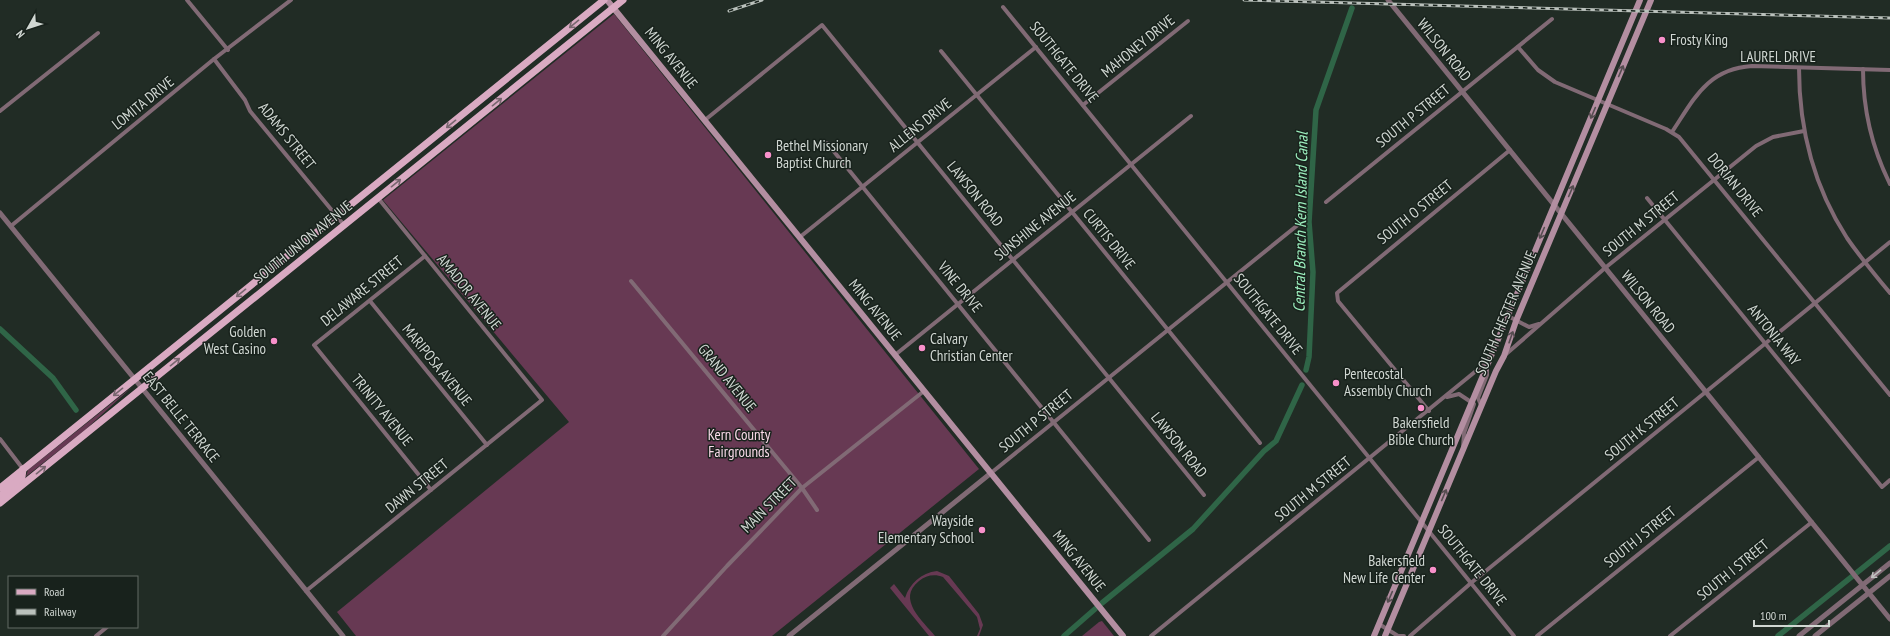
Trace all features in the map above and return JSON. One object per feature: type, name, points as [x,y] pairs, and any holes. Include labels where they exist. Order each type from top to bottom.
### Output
[{"type":"main road","name":"MING AVENUE","points":[[606,0],[1123,636]]},
{"type":"main road","name":"SOUTH UNION AVENUE","points":[[0,488],[606,0]]},
{"type":"main road","name":"SOUTH UNION AVENUE","points":[[0,503],[623,0]]},
{"type":"main road","name":"SOUTH CHESTER AVENUE","points":[[1374,636],[1640,0]]},
{"type":"main road","name":"SOUTH CHESTER AVENUE","points":[[1386,633],[1496,371],[1504,356],[1516,321],[1651,0]]},
{"type":"main road","points":[[0,496],[22,477],[23,469]]},
{"type":"street","points":[[187,0],[228,50]]},
{"type":"street","name":"LOMITA DRIVE","points":[[11,226],[214,59],[228,50],[291,0]]},
{"type":"street","name":"WILSON ROAD","points":[[1388,0],[1890,619]]},
{"type":"street","name":"SOUTHGATE DRIVE","points":[[1003,7],[1514,636]]},
{"type":"street","name":"SOUTH P STREET","points":[[1326,202],[1552,19]]},
{"type":"street","name":"MAHONEY DRIVE","points":[[1083,106],[1188,21]]},
{"type":"street","name":"LAWSON ROAD","points":[[704,120],[822,25],[1204,495]]},
{"type":"street","points":[[0,111],[98,33]]},
{"type":"street","name":"DORIAN DRIVE","points":[[1518,46],[1531,63],[1547,77],[1564,86],[1598,99],[1672,132],[1686,144],[1890,395]]},
{"type":"street","name":"ALLENS DRIVE","points":[[800,238],[1036,47]]},
{"type":"street","name":"CURTIS DRIVE","points":[[941,51],[1260,443]]},
{"type":"street","name":"ADAMS STREET","points":[[214,59],[245,100],[250,112],[344,226]]},
{"type":"street","name":"LAUREL DRIVE","points":[[1672,132],[1697,94],[1710,81],[1724,72],[1747,67],[1890,70]]},
{"type":"street","points":[[1799,68],[1800,105],[1804,131],[1814,168],[1829,206],[1847,238],[1865,263],[1890,293]]},
{"type":"street","points":[[1863,69],[1864,100],[1869,128],[1879,159],[1890,184]]},
{"type":"street","name":"SUNSHINE AVENUE","points":[[895,355],[1191,116]]},
{"type":"street","name":"SOUTH M STREET","points":[[1504,356],[1606,268],[1764,141],[1783,134],[1804,131]]},
{"type":"street","name":"VINE DRIVE","points":[[827,142],[1149,540]]},
{"type":"street","name":"SOUTH O STREET","points":[[1429,411],[1338,301],[1337,293],[1510,150]]},
{"type":"street","name":"AMADOR AVENUE","points":[[378,198],[542,400]]},
{"type":"street","name":"ANTONIA WAY","points":[[1647,198],[1882,487],[1890,480]]},
{"type":"street","name":"EAST BELLE TERRACE","points":[[0,213],[343,636]]},
{"type":"street","name":"SOUTH P STREET","points":[[788,636],[1299,224]]},
{"type":"street","name":"SOUTH K STREET","points":[[1410,636],[1471,583],[1890,242]]},
{"type":"street","name":"DELAWARE STREET","points":[[314,345],[425,256]]},
{"type":"street","name":"GRAND AVENUE","points":[[631,281],[802,488],[817,510]]},
{"type":"street","name":"MARIPOSA AVENUE","points":[[370,301],[487,445]]},
{"type":"street","points":[[1508,316],[1529,327],[1533,327],[1543,322]]},
{"type":"street","name":"TRINITY AVENUE","points":[[314,345],[431,490]]},
{"type":"street","name":"SOUTH M STREET","points":[[1150,636],[1445,398],[1489,360]]},
{"type":"street","points":[[1482,405],[1478,398],[1487,375],[1487,367]]},
{"type":"street","name":"MAIN STREET","points":[[663,636],[723,569],[802,488],[924,391]]},
{"type":"street","points":[[1445,398],[1459,394],[1471,402],[1474,407],[1464,433],[1463,449]]},
{"type":"street","name":"DAWN STREET","points":[[306,591],[542,400]]},
{"type":"street","points":[[0,439],[23,469]]},
{"type":"street","name":"SOUTH J STREET","points":[[1537,636],[1759,457]]},
{"type":"street","name":"SOUTH I STREET","points":[[1670,636],[1812,522]]},
{"type":"street","points":[[1800,636],[1890,563]]},
{"type":"street","points":[[1815,636],[1890,576]]},
{"type":"street","points":[[1379,624],[1386,633],[1398,636],[1405,636],[1416,631]]},
{"type":"street","points":[[96,636],[105,628]]},
{"type":"green space","name":"Kern County Fairgrounds","points":[[614,14],[979,469],[772,636],[356,636],[337,612],[569,422],[383,200]]},
{"type":"green space","points":[[132,387],[85,430],[19,482],[26,476],[28,470]]},
{"type":"green space","points":[[937,571],[949,576],[979,614],[983,625],[979,636],[977,636],[980,629],[977,617],[943,577],[925,577],[913,588],[910,595],[914,610],[935,636],[929,636],[890,588],[894,584],[905,598],[913,583],[921,576]]},
{"type":"green space","points":[[1102,621],[1114,636],[1082,636],[1099,622]]},
{"type":"waterway","name":"Central Branch Kern Island Canal","points":[[1306,370],[1309,357],[1313,272],[1309,222],[1316,110],[1352,8]]},
{"type":"waterway","points":[[0,329],[53,378],[76,410]]},
{"type":"waterway","name":"Central Branch Kern Island Canal","points":[[1102,603],[1193,529],[1264,451],[1276,441],[1302,385]]},
{"type":"waterway","points":[[1778,636],[1890,546]]},
{"type":"waterway","name":"Central Branch Kern Island Canal","points":[[1064,636],[1095,609]]},
{"type":"railway","points":[[729,11],[762,0]]},
{"type":"railway","points":[[1244,0],[1890,18]]},
{"type":"place","name":"Frosty King","points":[[1662,40]]},
{"type":"place","name":"Bethel Missionary Baptist Church","points":[[768,155]]},
{"type":"place","name":"Golden West Casino","points":[[274,341]]},
{"type":"place","name":"Calvary Christian Center","points":[[922,348]]},
{"type":"place","name":"Pentecostal Assembly Church","points":[[1336,383]]},
{"type":"place","name":"Bakersfield Bible Church","points":[[1421,408]]},
{"type":"place","name":"Wayside Elementary School","points":[[982,530]]},
{"type":"place","name":"Bakersfield New Life Center","points":[[1433,570]]}]
